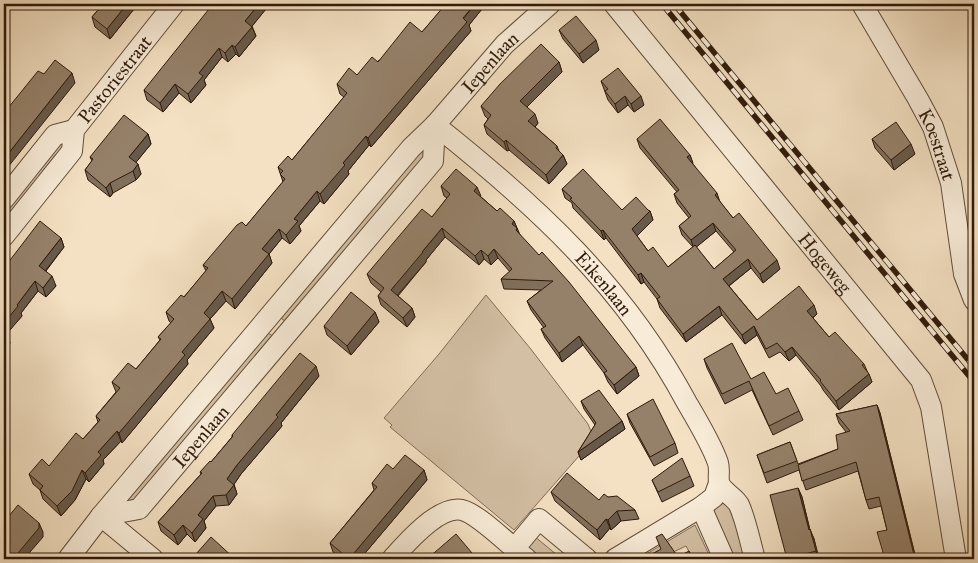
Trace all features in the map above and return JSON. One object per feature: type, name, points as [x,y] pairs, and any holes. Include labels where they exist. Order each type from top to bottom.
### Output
[{"type":"street","name":"Pastoriestraat","points":[[4,236],[72,151],[74,130],[174,4]]},
{"type":"street","name":"Iepenlaan","points":[[68,559],[101,516],[411,148],[435,125],[505,44],[550,4]]},
{"type":"street","name":"Hogeweg","points":[[614,4],[921,380],[931,407],[956,559]]},
{"type":"street","name":"Koestraat","points":[[862,4],[933,127],[951,183],[964,274],[972,290]]},
{"type":"street","name":"Iepenlaan","points":[[101,516],[139,510],[433,161],[435,125]]},
{"type":"street","name":"Eikenlaan","points":[[435,125],[489,168],[536,210],[590,264],[613,291],[644,333],[680,389],[718,463],[719,483]]},
{"type":"street","name":"Pastoriestraat","points":[[4,199],[55,135],[74,130]]},
{"type":"street","points":[[268,318],[286,334]]},
{"type":"street","points":[[622,555],[701,507],[714,496],[719,483],[738,504],[755,559]]},
{"type":"street","points":[[701,507],[724,559]]},
{"type":"street","points":[[392,559],[425,527],[450,510],[462,510],[469,513],[520,554],[539,519],[587,559]]},
{"type":"street","points":[[101,516],[153,559]]},
{"type":"shaded area","points":[[59,142],[63,143],[63,153],[56,154],[21,199],[21,206],[4,228],[4,216],[10,208],[9,201]]},
{"type":"shaded area","points":[[424,149],[428,154],[288,321],[283,320],[281,317],[417,151]]},
{"type":"shaded area","points":[[486,295],[530,348],[588,424],[594,439],[514,530],[390,427],[392,425],[384,418]]},
{"type":"shaded area","points":[[268,333],[273,336],[138,501],[127,502],[126,499]]},
{"type":"shaded area","points":[[722,502],[730,505],[748,559],[731,559],[713,517],[713,509]]},
{"type":"shaded area","points":[[695,525],[711,559],[693,559],[686,546],[665,556],[666,559],[638,559]]},
{"type":"shaded area","points":[[534,536],[562,559],[541,559],[525,546]]},
{"type":"building","points":[[103,4],[127,4],[107,29],[92,17]]},
{"type":"building","points":[[213,4],[259,4],[245,21],[252,27],[235,47],[232,45],[225,53],[219,48],[199,73],[203,76],[188,94],[175,84],[160,103],[144,90]]},
{"type":"building","points":[[444,4],[475,4],[463,18],[467,22],[368,138],[366,136],[343,163],[345,165],[320,194],[317,191],[294,219],[298,221],[286,235],[279,229],[262,249],[269,254],[232,299],[222,291],[204,313],[210,319],[182,352],[185,355],[119,433],[117,431],[98,452],[101,455],[85,473],[82,470],[72,491],[57,506],[40,490],[43,486],[29,474],[42,459],[49,466],[76,433],[83,439],[100,420],[96,416],[120,388],[112,382],[128,363],[136,369],[161,339],[158,337],[174,319],[166,312],[181,295],[184,297],[208,268],[203,265],[237,225],[242,222],[246,226],[285,179],[280,174],[283,171],[278,167],[288,156],[292,160],[347,93],[337,84],[349,68],[357,75],[372,57],[378,62],[410,22],[422,32]]},
{"type":"building","points":[[576,16],[596,40],[579,54],[559,30]]},
{"type":"building","points":[[541,44],[559,62],[520,101],[535,114],[528,121],[557,146],[556,148],[563,155],[546,175],[506,140],[504,142],[484,125],[491,115],[481,106],[500,84]]},
{"type":"building","points":[[55,60],[72,73],[4,159],[4,113],[38,71],[44,74]]},
{"type":"building","points":[[618,68],[641,96],[631,104],[625,96],[615,104],[605,91],[608,89],[601,81]]},
{"type":"building","points":[[124,115],[148,134],[129,157],[138,164],[133,171],[110,183],[106,188],[85,170],[93,159],[90,157]]},
{"type":"building","points":[[660,119],[690,155],[687,157],[717,193],[715,195],[733,218],[739,213],[777,260],[760,274],[748,259],[723,279],[757,320],[799,286],[814,305],[807,311],[829,337],[835,332],[864,364],[862,365],[869,374],[836,401],[821,380],[792,347],[785,352],[777,343],[766,349],[754,326],[742,335],[719,306],[683,334],[657,299],[660,297],[641,273],[638,275],[603,230],[601,231],[562,189],[583,169],[622,210],[636,197],[650,211],[632,229],[648,251],[653,247],[668,267],[695,245],[714,269],[736,250],[713,223],[691,240],[679,226],[691,216],[674,194],[679,190],[637,139]]},
{"type":"building","points":[[896,122],[911,144],[891,160],[872,139]]},
{"type":"building","points":[[456,169],[477,187],[474,191],[497,211],[500,208],[514,221],[512,224],[517,228],[516,230],[539,255],[542,252],[569,282],[636,367],[614,385],[604,373],[607,371],[579,336],[559,353],[541,329],[546,326],[527,301],[553,281],[501,279],[512,269],[494,249],[488,256],[481,250],[475,256],[442,228],[391,290],[412,308],[403,318],[378,296],[384,288],[367,274],[422,209],[432,217],[450,194],[441,186]]},
{"type":"building","points":[[40,221],[61,238],[39,266],[52,276],[43,288],[35,281],[4,323],[4,268]]},
{"type":"building","points":[[351,292],[375,312],[347,346],[324,326]]},
{"type":"building","points":[[732,343],[751,379],[764,372],[776,394],[788,388],[799,411],[769,426],[749,381],[722,394],[704,359]]},
{"type":"building","points":[[300,353],[316,366],[276,415],[278,417],[227,479],[234,485],[226,495],[213,496],[198,515],[203,519],[192,533],[183,525],[174,535],[158,522],[202,473],[200,472],[233,436]]},
{"type":"building","points":[[599,390],[622,421],[578,452],[596,423],[581,401]]},
{"type":"building","points":[[653,399],[675,443],[650,457],[627,414]]},
{"type":"building","points":[[877,405],[915,559],[885,559],[877,532],[887,530],[879,497],[866,500],[856,462],[802,481],[798,465],[838,449],[836,435],[850,431],[836,414]]},
{"type":"building","points":[[790,442],[797,461],[764,473],[757,455]]},
{"type":"building","points":[[405,455],[424,470],[349,559],[330,543],[377,487],[372,483],[387,464],[393,469]]},
{"type":"building","points":[[682,458],[690,476],[658,492],[652,480]]},
{"type":"building","points":[[567,473],[599,500],[604,494],[608,497],[617,496],[635,510],[617,511],[608,520],[606,519],[597,530],[551,492]]},
{"type":"building","points":[[798,488],[816,551],[787,559],[770,495]]},
{"type":"building","points":[[18,505],[39,523],[39,528],[13,559],[4,559],[4,522]]},
{"type":"building","points":[[456,534],[472,553],[465,559],[427,559]]},
{"type":"building","points":[[662,534],[678,557],[689,551],[693,559],[643,559],[661,549],[656,537]]},
{"type":"building","points":[[211,537],[235,559],[201,559],[196,554]]},
{"type":"railway","points":[[662,4],[974,382]]},
{"type":"railway","points":[[674,4],[974,367]]}]
